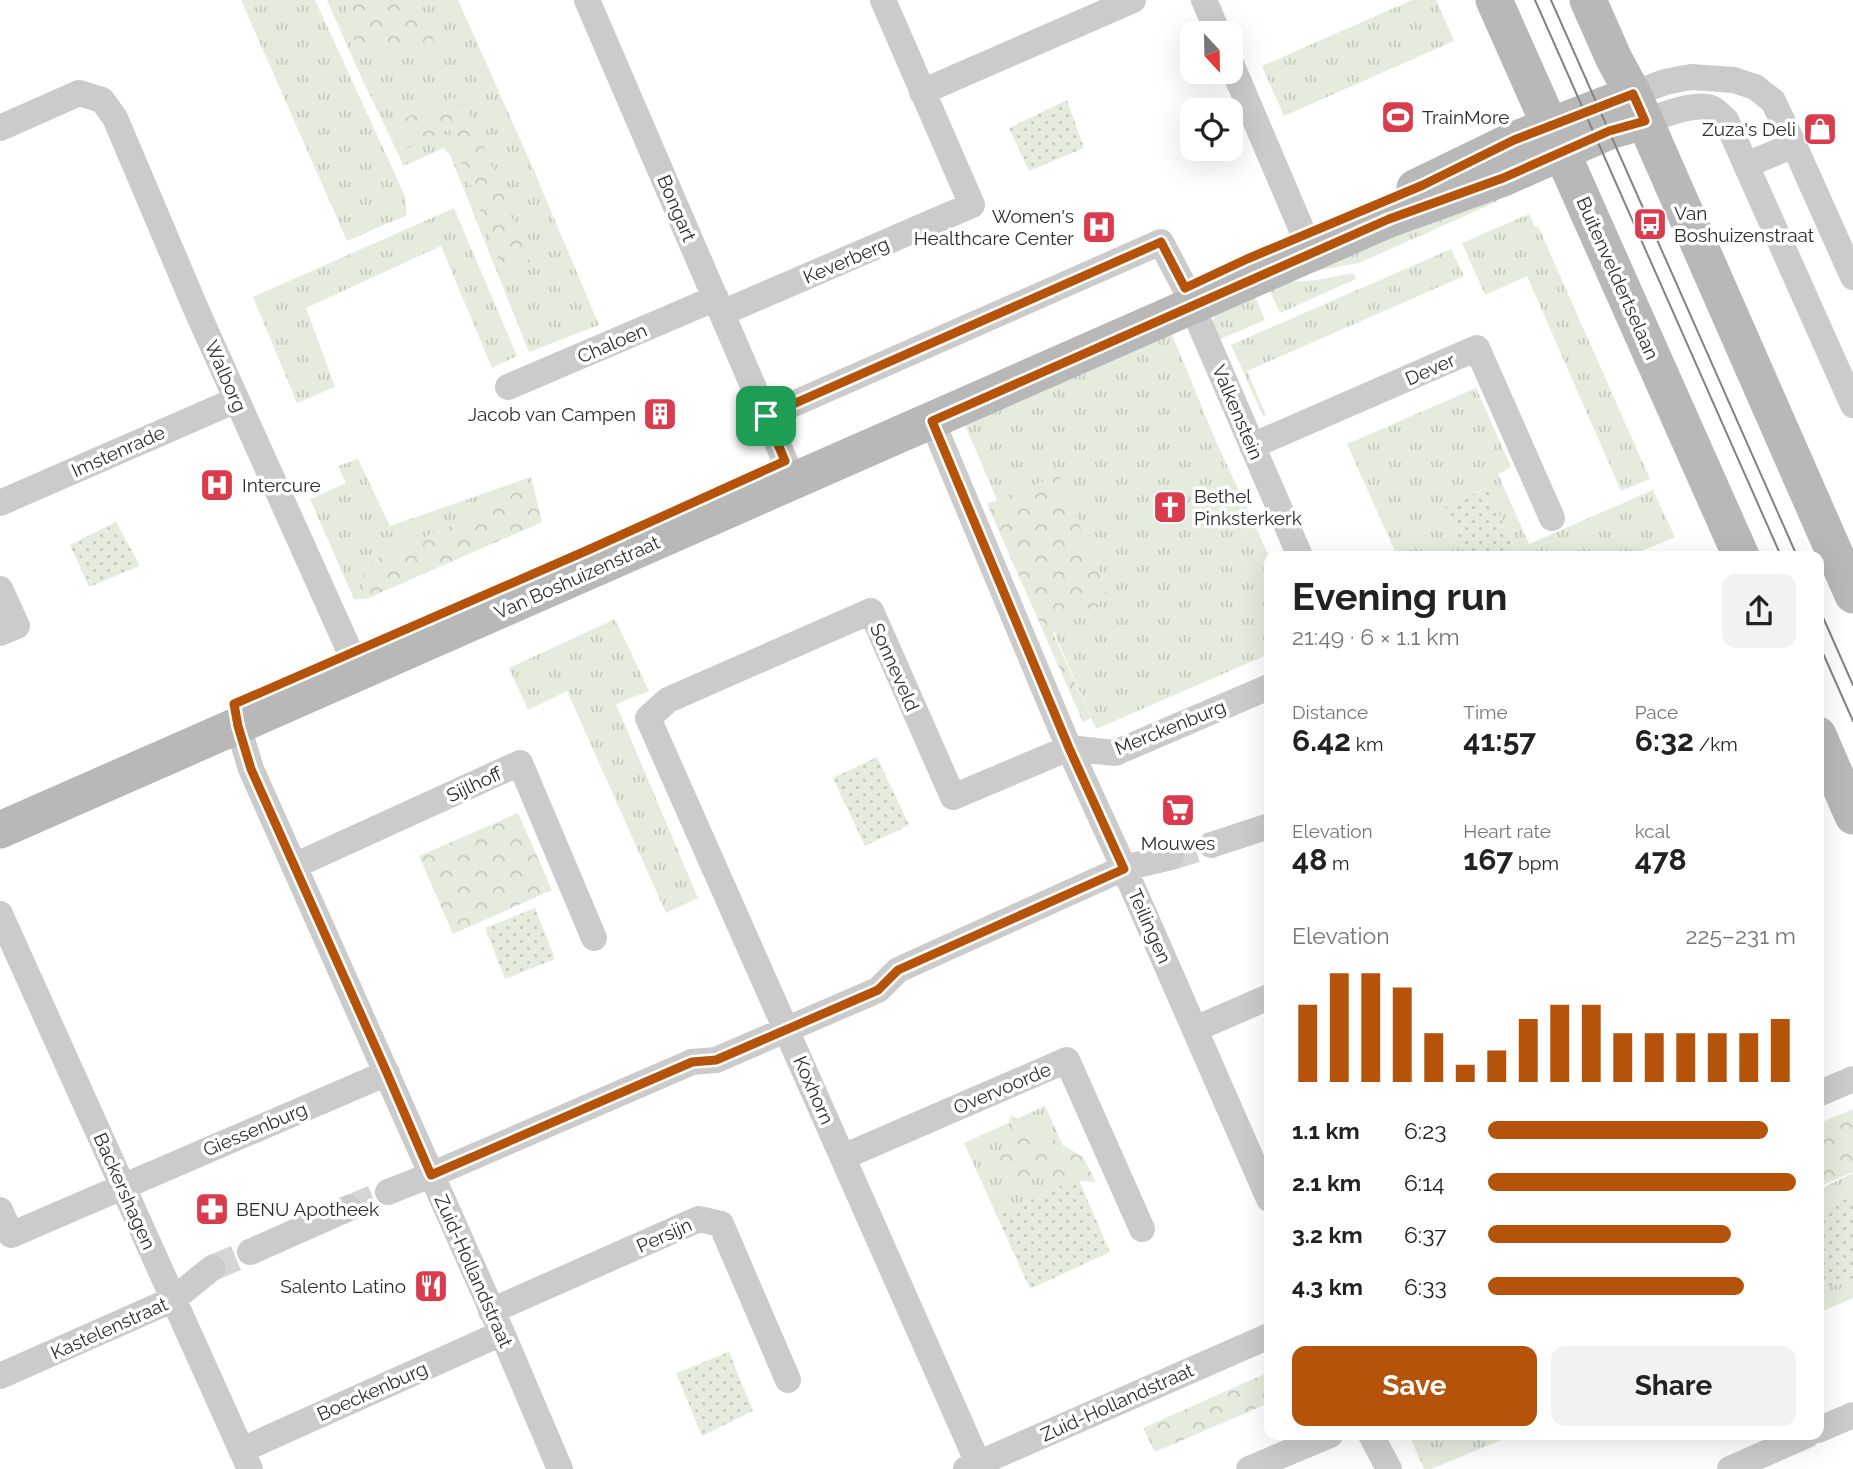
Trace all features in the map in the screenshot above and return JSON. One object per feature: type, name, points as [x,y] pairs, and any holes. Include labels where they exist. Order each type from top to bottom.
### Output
[{"type":"street","name":"Bongart","points":[[587,0],[766,416]]},
{"type":"street","name":"Keverberg","points":[[719,306],[972,205],[883,0]]},
{"type":"street","points":[[922,92],[1133,0]]},
{"type":"street","points":[[1204,0],[1213,21]]},
{"type":"street","name":"Buitenveldertselaan","points":[[1494,0],[1739,551]]},
{"type":"street","points":[[1588,0],[1639,107],[1853,596]]},
{"type":"street","points":[[1639,107],[1665,82],[1692,77],[1734,80],[1755,87],[1773,101],[1853,277]]},
{"type":"street","points":[[1240,84],[1308,245]]},
{"type":"street","name":"Walborg","points":[[0,128],[79,93],[102,100],[115,118],[196,309],[354,663]]},
{"type":"street","points":[[1639,107],[1706,107],[1716,110],[1726,120],[1853,405]]},
{"type":"street","name":"Van Boshuizenstraat","points":[[0,831],[236,715],[354,663],[588,550],[790,471],[1308,245],[1514,140],[1556,139],[1609,131],[1639,107]]},
{"type":"street","points":[[1746,165],[1794,145]]},
{"type":"street","points":[[790,471],[766,416],[1161,242],[1188,297]]},
{"type":"street","name":"Valkenstein","points":[[1188,297],[1298,551]]},
{"type":"street","name":"Chaloen","points":[[508,387],[719,306]]},
{"type":"street","name":"Dever","points":[[1252,446],[1477,348],[1552,518]]},
{"type":"street","name":"Imstenrade","points":[[0,503],[236,400]]},
{"type":"street","name":"Teilingen","points":[[928,410],[1069,748],[1264,1188]]},
{"type":"street","points":[[0,589],[16,626],[0,633]]},
{"type":"street","name":"Sonneveld","points":[[648,718],[668,700],[870,611],[953,797],[1069,748]]},
{"type":"street","name":"Merckenburg","points":[[1069,748],[1115,753],[1264,689]]},
{"type":"street","name":"Van Boshuizenstraat","points":[[0,807],[236,715]]},
{"type":"street","name":"Zuid-Hollandstraat","points":[[236,715],[251,769],[497,1322],[559,1469]]},
{"type":"street","name":"Koxhorn","points":[[648,718],[844,1157],[972,1466]]},
{"type":"street","points":[[1824,749],[1853,816]]},
{"type":"street","name":"Sijlhoff","points":[[294,866],[520,763],[594,938]]},
{"type":"street","points":[[1211,845],[1264,829]]},
{"type":"street","points":[[388,1192],[692,1062],[716,1060],[878,990],[898,970],[1124,869],[1171,857]]},
{"type":"street","name":"Backershagen","points":[[0,914],[246,1459]]},
{"type":"street","points":[[1195,1029],[1264,999]]},
{"type":"street","name":"Overvoorde","points":[[844,1157],[1067,1060],[1142,1229]]},
{"type":"street","name":"Giessenburg","points":[[0,1210],[11,1235],[387,1073]]},
{"type":"street","points":[[1824,1091],[1853,1079]]},
{"type":"street","points":[[250,1252],[349,1208]]},
{"type":"street","name":"Persijn","points":[[497,1322],[699,1219],[721,1224],[788,1380]]},
{"type":"street","name":"Kastelenstraat","points":[[0,1376],[174,1299],[212,1268]]},
{"type":"street","name":"Boeckenburg","points":[[246,1459],[497,1322]]},
{"type":"street","name":"Zuid-Hollandstraat","points":[[972,1466],[1264,1338]]},
{"type":"street","points":[[1824,1427],[1853,1415]]},
{"type":"street","points":[[1249,1469],[1318,1440]]},
{"type":"street","points":[[1374,1440],[1389,1469]]},
{"type":"street","points":[[1730,1469],[1796,1440]]},
{"type":"green space","points":[[241,0],[315,0],[405,196],[407,215],[347,241]]},
{"type":"green space","points":[[327,0],[458,0],[599,325],[529,352],[450,155],[444,148],[404,166]]},
{"type":"green space","points":[[344,0],[418,0],[437,50],[356,46]]},
{"type":"green space","points":[[1412,0],[1436,0],[1454,41],[1284,116],[1262,66]]},
{"type":"green space","points":[[453,97],[472,117],[533,270],[501,265],[449,129],[406,149],[396,122]]},
{"type":"green space","points":[[1067,100],[1084,148],[1029,171],[1009,128]]},
{"type":"green space","points":[[1496,194],[1498,201],[1359,263],[1314,271],[1402,228]]},
{"type":"green space","points":[[454,208],[517,356],[492,368],[441,246],[306,308],[335,387],[297,403],[253,297]]},
{"type":"green space","points":[[1529,214],[1535,227],[1538,226],[1650,479],[1621,491],[1527,276],[1485,295],[1462,243]]},
{"type":"green space","points":[[1451,249],[1464,276],[1247,371],[1266,415],[1263,416],[1231,345]]},
{"type":"green space","points":[[1354,273],[1356,279],[1280,313],[1268,287],[1277,283],[1317,280]]},
{"type":"green space","points":[[1254,294],[1265,320],[1216,341],[1213,326],[1215,315]]},
{"type":"green space","points":[[1169,327],[1215,439],[1267,551],[1264,551],[1264,656],[1096,729],[961,416]]},
{"type":"green space","points":[[1476,388],[1511,467],[1498,474],[1529,544],[1653,490],[1675,537],[1642,551],[1505,551],[1514,547],[1487,488],[1445,506],[1465,551],[1395,551],[1347,444]]},
{"type":"green space","points":[[358,459],[390,526],[531,477],[498,505],[362,565],[366,599],[354,599],[310,499],[346,483],[338,466]]},
{"type":"green space","points":[[1059,475],[1108,596],[1053,633],[1091,718],[1083,722],[987,504]]},
{"type":"green space","points":[[531,477],[542,522],[366,599],[362,565],[498,505]]},
{"type":"green space","points":[[1488,488],[1514,548],[1506,551],[1465,551],[1445,506]]},
{"type":"green space","points":[[116,522],[140,566],[89,587],[70,545]]},
{"type":"green space","points":[[615,619],[649,691],[616,704],[698,898],[666,913],[567,691],[528,710],[509,668]]},
{"type":"green space","points":[[877,757],[909,825],[865,846],[833,778]]},
{"type":"green space","points":[[518,813],[552,890],[453,934],[419,856]]},
{"type":"green space","points":[[535,908],[555,959],[505,979],[485,928]]},
{"type":"green space","points":[[1045,1106],[1078,1178],[997,1216],[964,1143]]},
{"type":"green space","points":[[1853,1109],[1853,1172],[1824,1184],[1824,1121]]},
{"type":"green space","points":[[1011,1115],[1083,1157],[1096,1182],[996,1176]]},
{"type":"green space","points":[[1853,1173],[1853,1298],[1824,1310],[1824,1187]]},
{"type":"green space","points":[[1078,1178],[1110,1252],[1030,1289],[997,1216]]},
{"type":"green space","points":[[1853,1196],[1853,1278],[1824,1290],[1824,1209]]},
{"type":"green space","points":[[729,1352],[753,1411],[702,1436],[676,1373]]},
{"type":"green space","points":[[1264,1374],[1264,1405],[1155,1452],[1143,1428]]},
{"type":"green space","points":[[1411,1440],[1501,1440],[1431,1469],[1424,1469]]},
{"type":"tunnel","points":[[1171,857],[1211,845]]},
{"type":"tunnel","points":[[349,1208],[388,1192]]},
{"type":"tunnel","points":[[212,1268],[250,1252]]},
{"type":"tram line","points":[[1535,0],[1779,551]]},
{"type":"tram line","points":[[1551,0],[1795,551]]},
{"type":"tram line","points":[[1824,620],[1853,685]]},
{"type":"tram line","points":[[1824,656],[1853,721]]},
{"type":"place","name":"TrainMore","points":[[1398,117]]},
{"type":"place","name":"Zuza's Deli","points":[[1820,129]]},
{"type":"place","name":"Van Boshuizenstraat","points":[[1650,224]]},
{"type":"place","name":"Women's Healthcare Center","points":[[1099,227]]},
{"type":"place","name":"Jacob van Campen","points":[[660,414]]},
{"type":"place","name":"Intercure","points":[[217,485]]},
{"type":"place","name":"Bethel Pinksterkerk","points":[[1170,507]]},
{"type":"place","name":"Mouwes","points":[[1178,810]]},
{"type":"place","name":"BENU Apotheek","points":[[212,1209]]},
{"type":"place","name":"Salento Latino","points":[[431,1286]]},
{"type":"route","points":[[1633,94],[1645,121],[1609,131],[1503,178],[1389,219],[932,421],[1069,748],[1124,869],[898,970],[878,990],[716,1060],[692,1062],[431,1175],[251,769],[234,704],[785,461],[766,416],[1161,242],[1185,288],[1423,185],[1514,140],[1633,94]]}]
